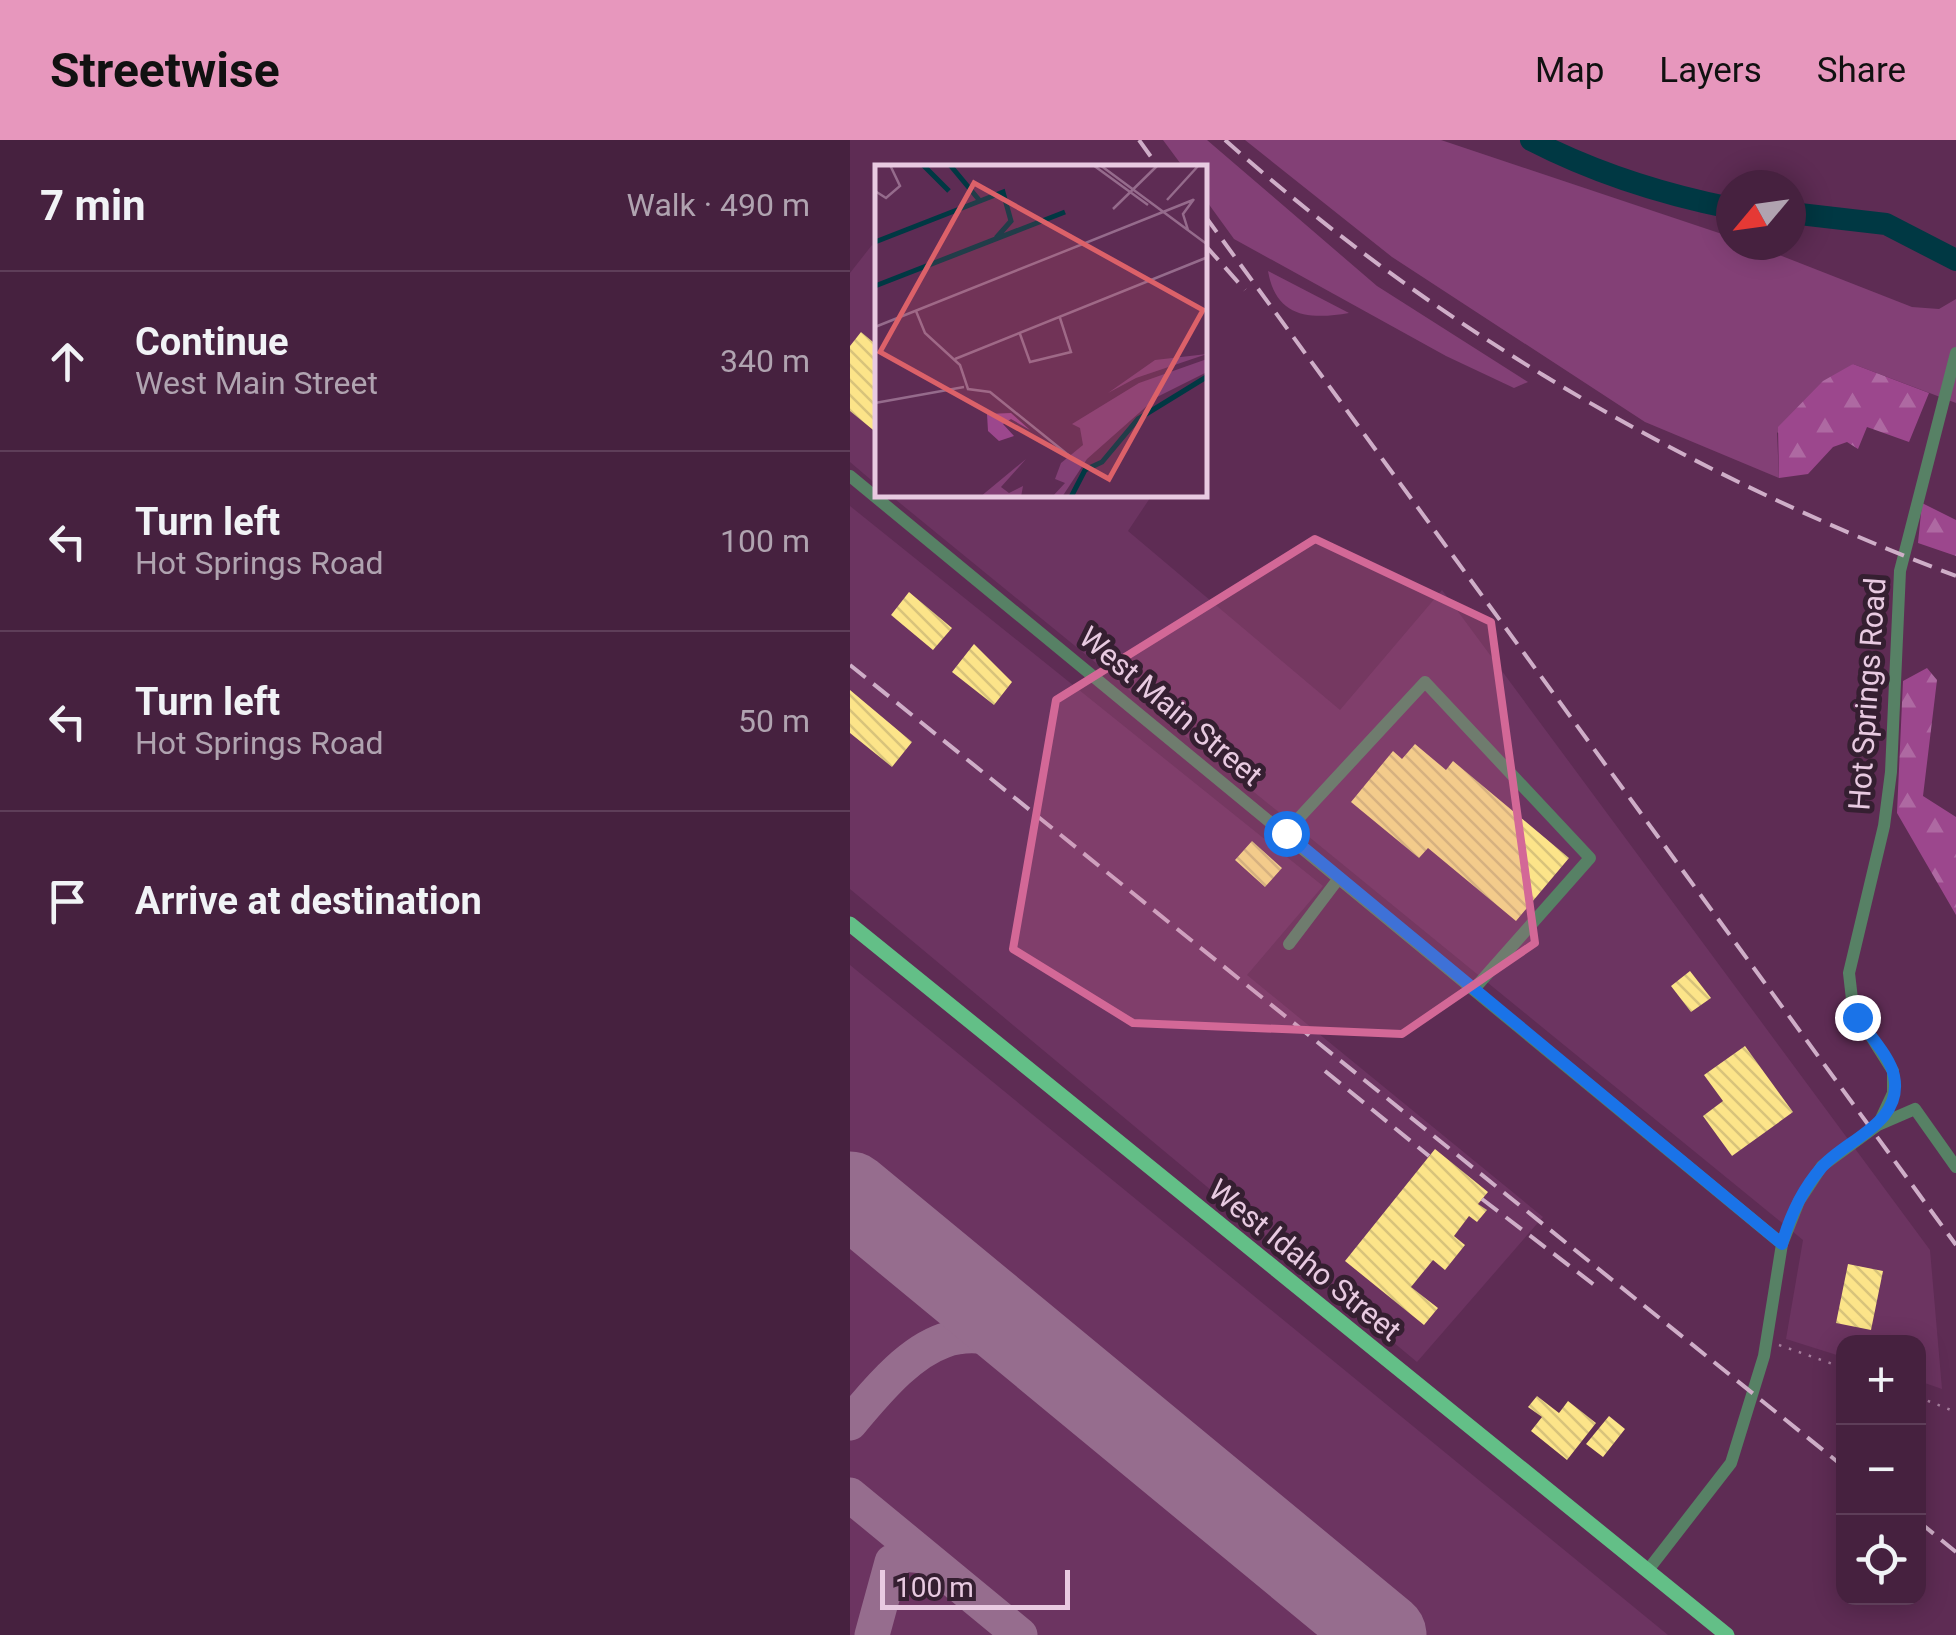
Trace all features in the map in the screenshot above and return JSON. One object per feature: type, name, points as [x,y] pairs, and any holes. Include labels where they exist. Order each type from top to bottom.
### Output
[{"type":"main road","name":"West Idaho Street","points":[[850,924],[1727,1635]]},
{"type":"street","name":"Hot Springs Road","points":[[1878,1126],[1895,1081],[1853,1008],[1849,972],[1884,826],[1891,772],[1900,571],[1956,353]]},
{"type":"street","name":"West Main Street","points":[[850,476],[875,496]]},
{"type":"street","name":"West Main Street","points":[[877,498],[1782,1244]]},
{"type":"street","points":[[1286,833],[1425,682],[1590,858],[1475,988]]},
{"type":"street","points":[[1289,944],[1339,878]]},
{"type":"street","points":[[1648,1570],[1730,1463],[1750,1410],[1782,1244],[1799,1201],[1822,1166],[1878,1126],[1915,1109],[1956,1167]]},
{"type":"path","points":[[1766,1341],[1836,1365]]},
{"type":"path","points":[[1926,1400],[1956,1412]]},
{"type":"highlighted area","points":[[1315,539],[1491,622],[1535,943],[1402,1034],[1133,1023],[1013,949],[1056,700]]},
{"type":"shaded area","points":[[1163,140],[1207,140],[1377,286],[1528,382],[1514,388],[1446,356],[1234,239],[1208,203],[1208,165],[1182,165]]},
{"type":"shaded area","points":[[1245,140],[1441,140],[1716,232],[1716,260],[1792,260],[1912,307],[1939,309],[1956,299],[1956,403],[1853,364],[1777,433],[1779,478],[1645,422],[1392,257]]},
{"type":"shaded area","points":[[872,245],[875,247],[875,483],[850,462],[850,273]]},
{"type":"shaded area","points":[[1268,271],[1349,313],[1321,316],[1296,312],[1278,298]]},
{"type":"shaded area","points":[[894,498],[1150,498],[1128,531],[1340,710],[1442,590],[1930,1250],[1942,1389],[1926,1383],[1926,1335],[1836,1335],[1836,1355],[1786,1339],[1803,1240]]},
{"type":"shaded area","points":[[850,506],[1323,886],[1247,975],[1543,1217],[1417,1362],[850,889]]},
{"type":"shaded area","points":[[850,965],[1596,1576],[1668,1635],[850,1635]]},
{"type":"green space","points":[[1853,364],[1929,393],[1909,442],[1867,427],[1858,449],[1847,442],[1833,447],[1808,474],[1779,478],[1778,427],[1823,381]]},
{"type":"green space","points":[[1922,503],[1956,520],[1956,556],[1918,543]]},
{"type":"green space","points":[[1927,668],[1937,680],[1923,796],[1956,817],[1956,915],[1897,813],[1903,681]]},
{"type":"building","points":[[861,332],[875,344],[875,432],[850,411],[850,346]]},
{"type":"building","points":[[909,592],[952,628],[933,650],[891,615]]},
{"type":"building","points":[[974,644],[1012,682],[994,705],[952,672]]},
{"type":"building","points":[[850,690],[912,742],[892,767],[850,733]]},
{"type":"building","points":[[1415,744],[1446,770],[1453,761],[1569,858],[1516,921],[1428,848],[1419,858],[1351,802],[1393,751],[1402,759]]},
{"type":"building","points":[[1252,841],[1282,868],[1265,887],[1235,860]]},
{"type":"building","points":[[1690,971],[1711,998],[1691,1012],[1671,986]]},
{"type":"building","points":[[1745,1046],[1793,1112],[1732,1156],[1703,1116],[1723,1101],[1704,1075]]},
{"type":"building","points":[[1435,1149],[1488,1192],[1478,1204],[1487,1210],[1477,1222],[1469,1216],[1454,1236],[1465,1245],[1445,1270],[1433,1260],[1411,1287],[1438,1308],[1424,1325],[1345,1261]]},
{"type":"building","points":[[1848,1264],[1883,1271],[1871,1330],[1836,1323]]},
{"type":"building","points":[[1537,1396],[1559,1413],[1568,1401],[1596,1423],[1567,1460],[1531,1431],[1542,1417],[1528,1407]]},
{"type":"building","points":[[1609,1416],[1625,1429],[1603,1457],[1586,1444]]},
{"type":"waterway","points":[[1531,140],[1629,181],[1716,205]]},
{"type":"waterway","points":[[1806,215],[1886,224],[1956,260]]},
{"type":"taxiway","points":[[850,1423],[898,1370],[944,1341],[968,1336],[996,1339],[1062,1370]]},
{"type":"taxiway","points":[[850,1495],[1020,1635]]},
{"type":"taxiway","points":[[872,1635],[892,1562],[905,1554],[923,1556]]},
{"type":"runway","points":[[850,1194],[1384,1635]]},
{"type":"railway","points":[[1139,140],[1157,165]]},
{"type":"railway","points":[[1225,140],[1392,274],[1570,391],[1759,492],[1956,576]]},
{"type":"railway","points":[[1208,220],[1956,1245]]},
{"type":"railway","points":[[1208,248],[1245,290]]},
{"type":"railway","points":[[850,665],[1836,1461]]},
{"type":"railway","points":[[1325,1071],[1429,1156]]},
{"type":"railway","points":[[1482,1199],[1601,1290]]},
{"type":"railway","points":[[1926,1528],[1956,1552]]},
{"type":"route","points":[[1286,833],[1782,1244],[1788,1222],[1822,1166],[1838,1150],[1878,1126],[1893,1094],[1893,1072],[1857,1017]]}]
